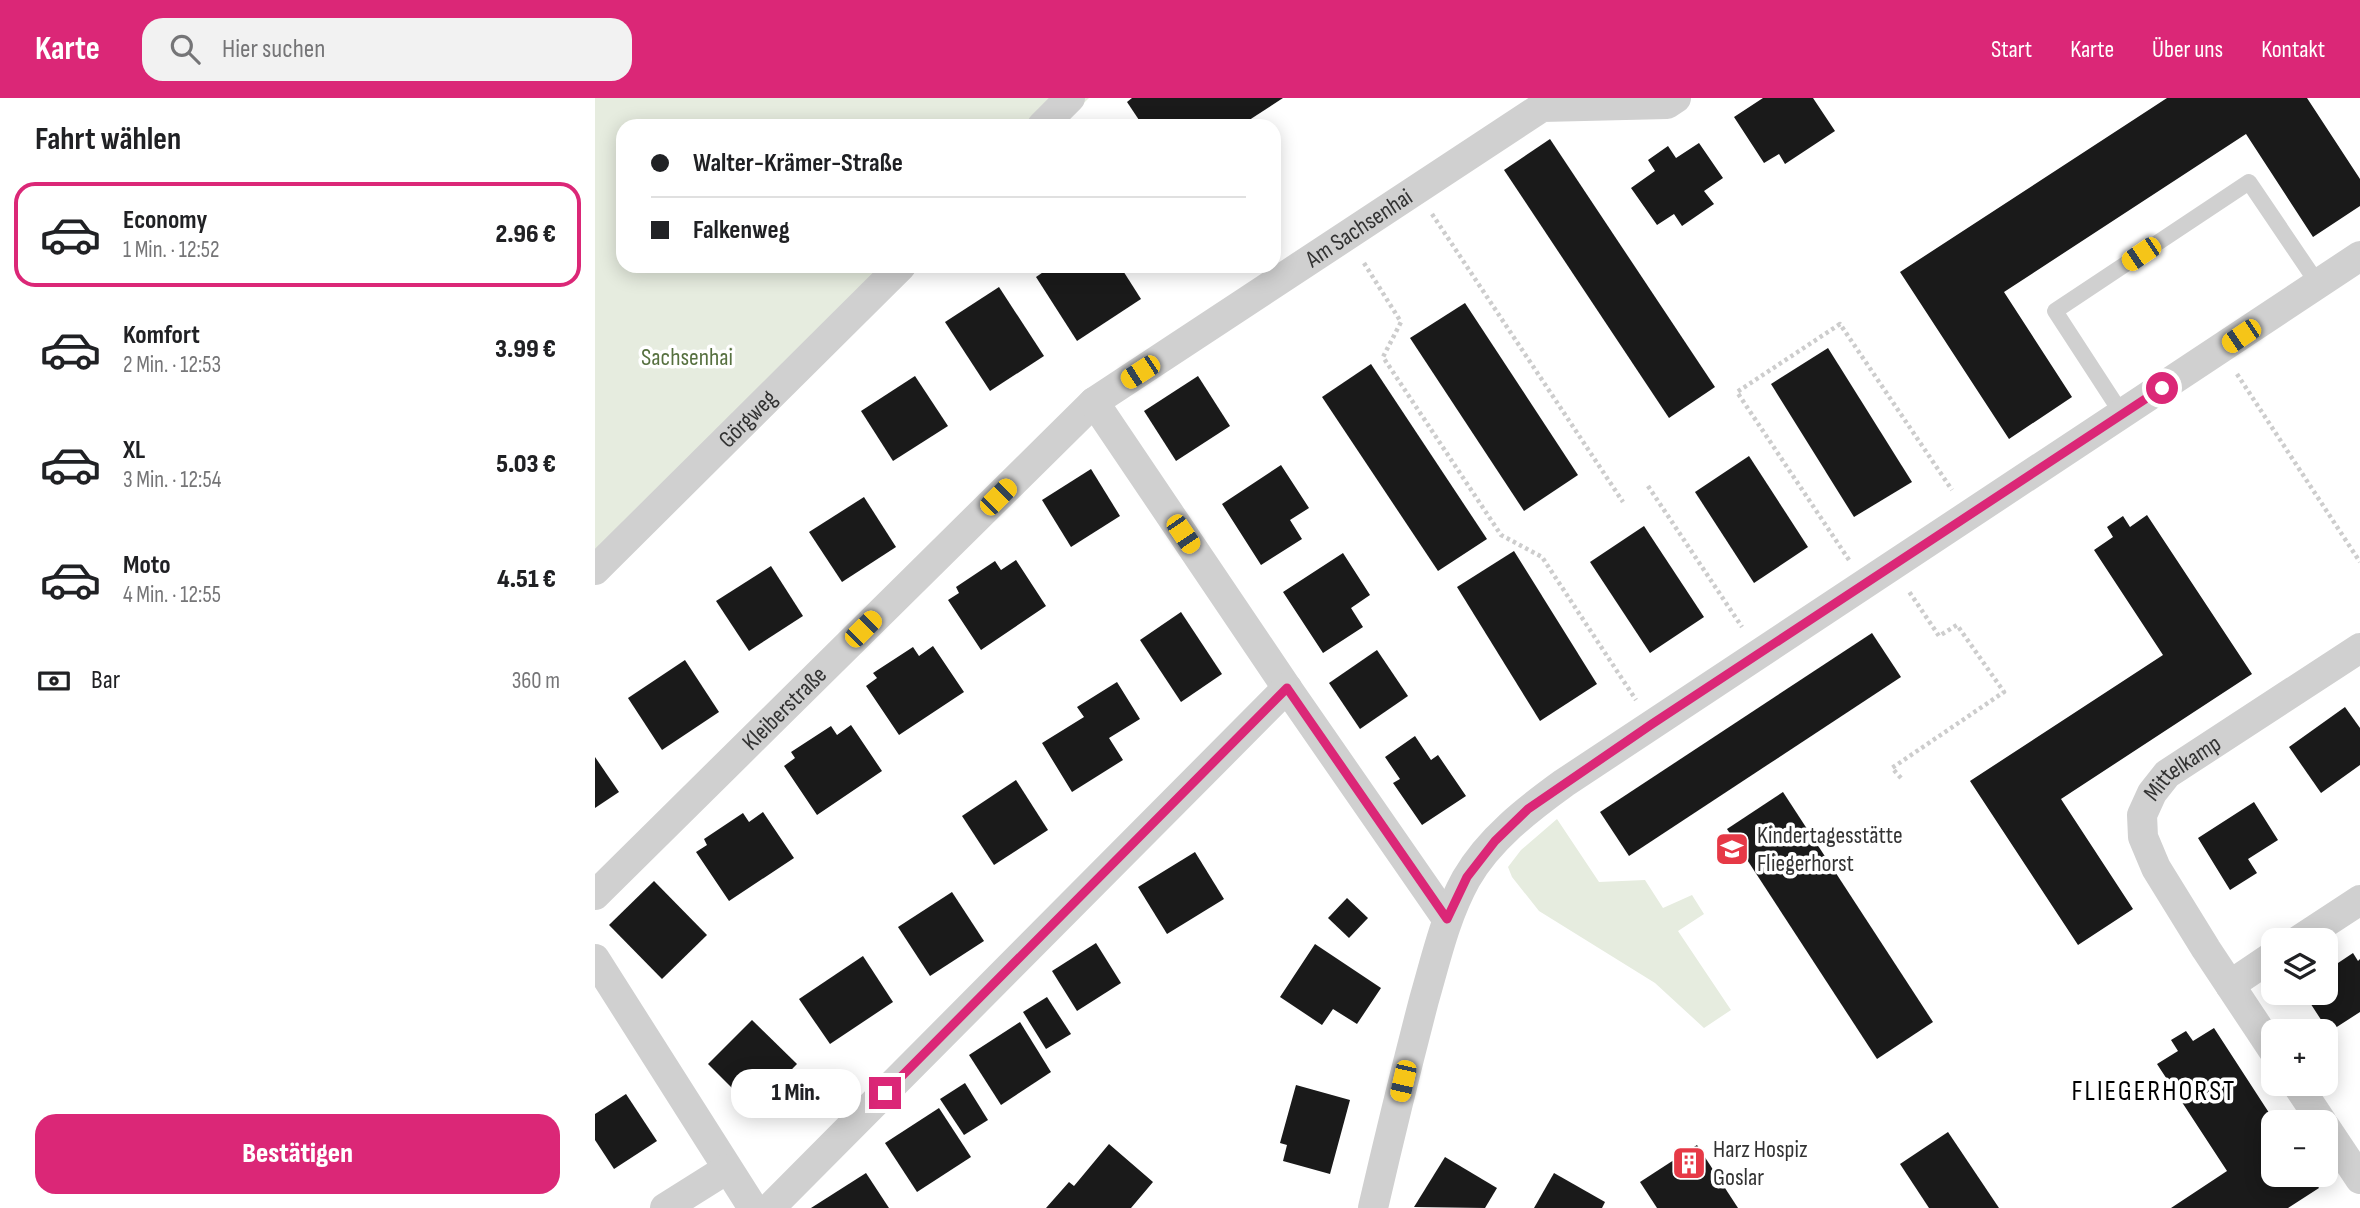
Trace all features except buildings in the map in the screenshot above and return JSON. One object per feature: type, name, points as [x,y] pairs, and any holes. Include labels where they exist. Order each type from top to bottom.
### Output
[{"type":"street","points":[[1049,119],[1070,98]]},
{"type":"street","name":"Am Sachsenhai","points":[[1094,402],[1542,107],[1667,104],[1676,98]]},
{"type":"street","points":[[1373,1208],[1409,1055],[1447,919],[1467,877],[1495,841],[1528,809],[1652,724],[2360,256]]},
{"type":"street","name":"Görgweg","points":[[595,570],[894,273]]},
{"type":"street","points":[[1094,402],[1447,919]]},
{"type":"street","name":"Kleiberstraße","points":[[595,895],[1094,402]]},
{"type":"street","name":"Mittelkamp","points":[[2261,1031],[2156,869],[2143,837],[2142,815],[2152,793],[2167,774],[2360,648]]},
{"type":"street","points":[[770,1208],[1287,688]]},
{"type":"street","points":[[2317,928],[2360,900]]},
{"type":"street","points":[[595,959],[753,1208]]},
{"type":"street","points":[[2230,985],[2261,965]]},
{"type":"street","points":[[2338,1146],[2360,1179]]},
{"type":"street","points":[[665,1208],[727,1168]]},
{"type":"lane","points":[[2122,414],[2055,311],[2249,182],[2318,284]]},
{"type":"path","points":[[1417,190],[1623,502]]},
{"type":"path","points":[[1347,236],[1401,322],[1383,357],[1501,535],[1542,557],[1652,724]]},
{"type":"path","points":[[1865,584],[1737,392],[1840,324],[1969,515]]},
{"type":"path","points":[[2221,349],[2360,562]]},
{"type":"path","points":[[1648,486],[1760,653]]},
{"type":"path","points":[[1891,566],[1939,636],[1957,625],[2004,692],[1892,768],[1901,778]]},
{"type":"green space","name":"Sachsenhai","points":[[595,98],[1089,98],[1067,119],[616,119],[616,273],[907,273],[595,572]]},
{"type":"green space","points":[[1557,819],[1599,882],[1645,880],[1663,908],[1692,895],[1704,914],[1678,931],[1731,1010],[1704,1028],[1655,983],[1539,911],[1512,877],[1508,867],[1521,850]]},
{"type":"place","name":"Kindertagesstätte Fliegerhorst","points":[[1732,849]]},
{"type":"place","name":"Harz Hospiz Goslar","points":[[1689,1163]]},
{"type":"district","name":"FLIEGERHORST","points":[[2154,1090]]},
{"type":"route","points":[[885,1093],[1287,688],[1447,919],[1467,877],[1495,841],[1528,809],[1652,724],[2162,388]]}]
